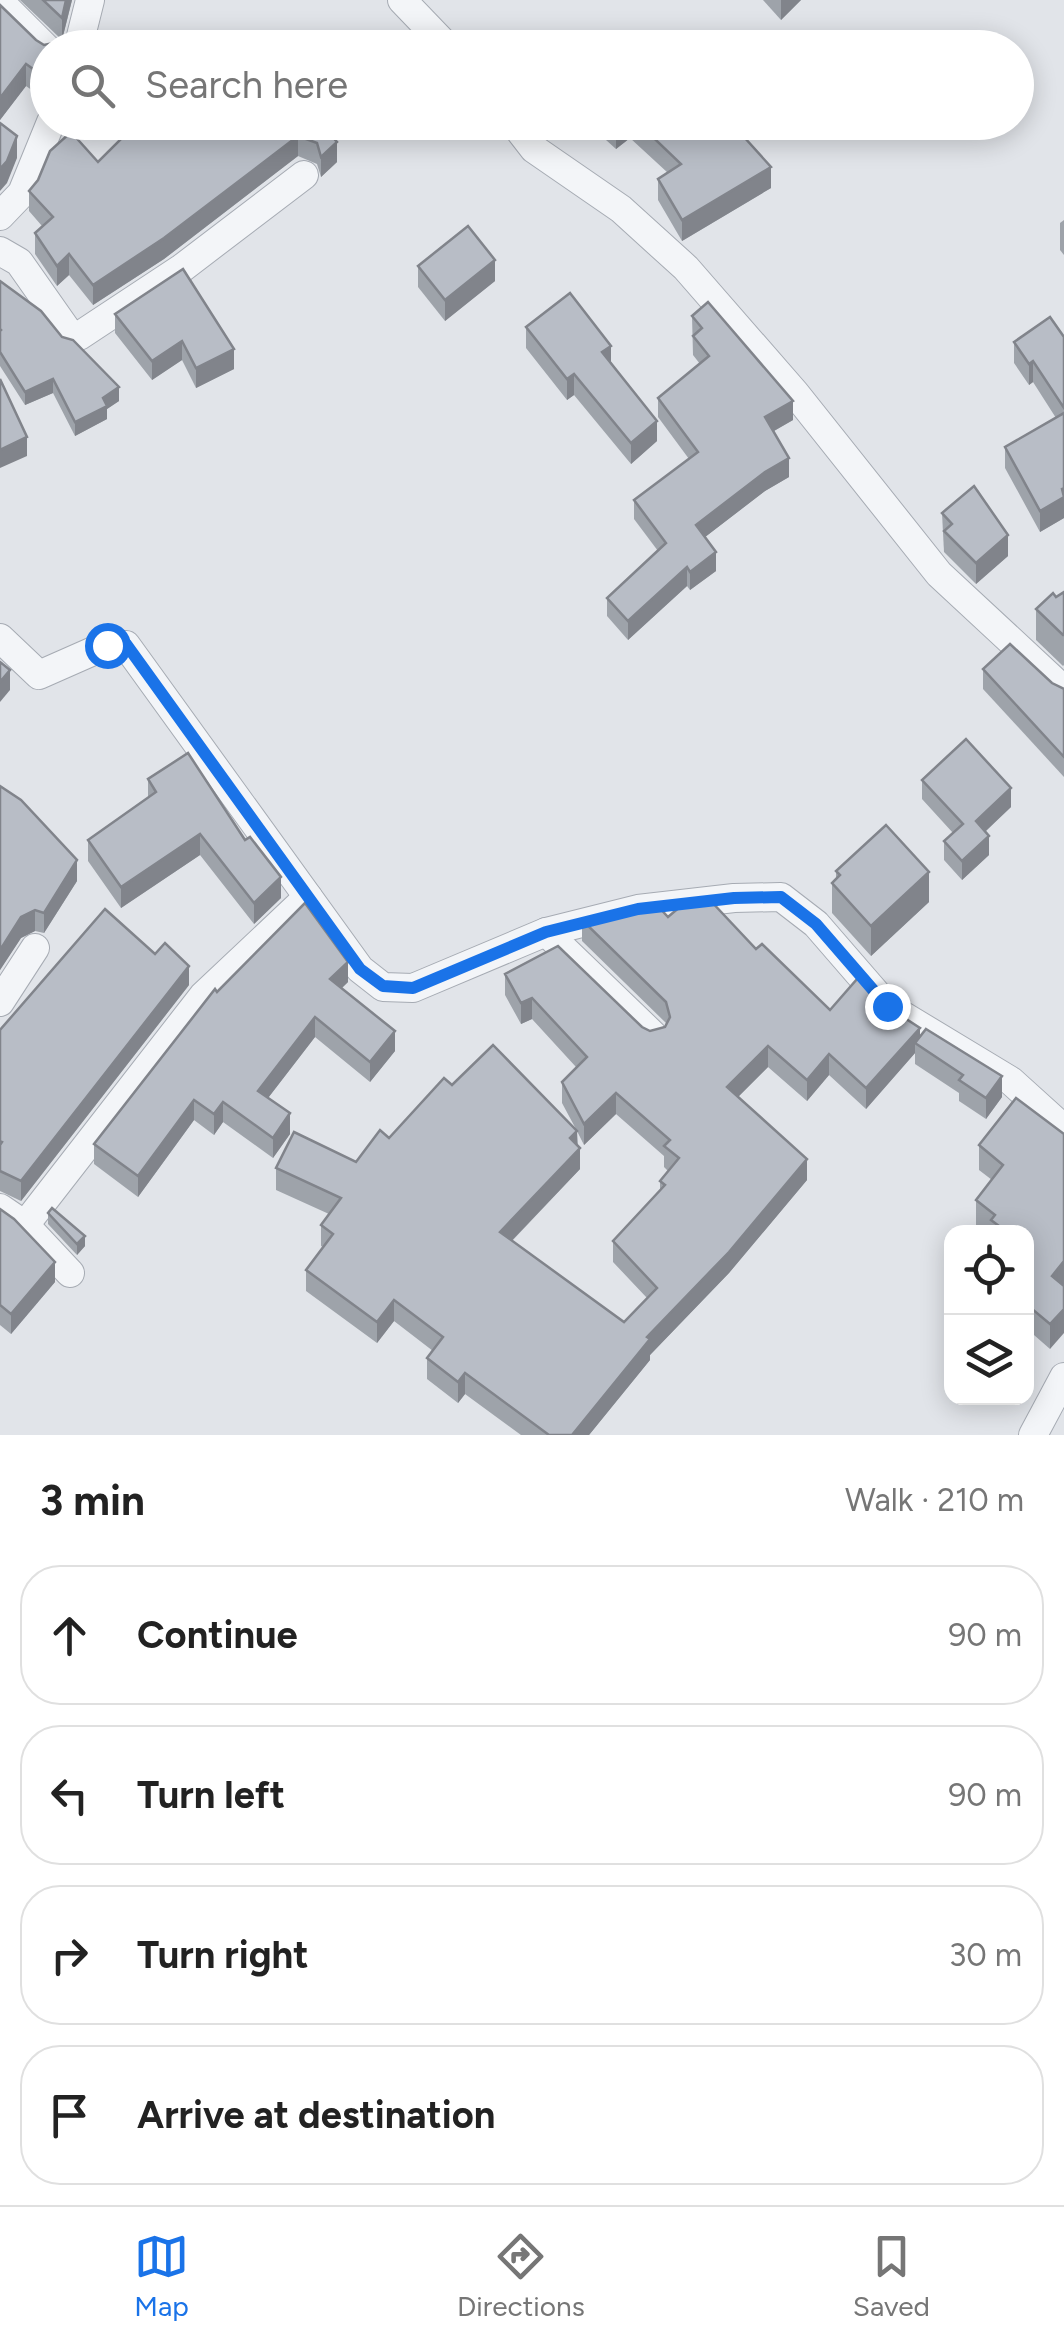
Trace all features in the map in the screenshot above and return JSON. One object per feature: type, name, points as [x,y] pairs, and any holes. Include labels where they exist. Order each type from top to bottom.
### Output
[{"type":"street","points":[[82,30],[90,0]]},
{"type":"street","points":[[402,0],[431,30]]},
{"type":"street","points":[[0,2],[30,32]]},
{"type":"street","points":[[0,216],[22,193],[44,140]]},
{"type":"street","points":[[527,140],[534,149],[621,209],[686,268],[795,393],[940,574],[1064,690]]},
{"type":"street","points":[[0,251],[19,262],[72,336],[79,336],[182,268],[304,175]]},
{"type":"street","points":[[0,638],[39,675],[107,645],[126,644],[360,969],[383,986],[413,988],[546,932],[638,909],[781,897],[816,924],[887,1006],[1011,1081],[1064,1129]]},
{"type":"street","points":[[25,1225],[202,996],[308,897]]},
{"type":"street","points":[[546,932],[653,1034]]},
{"type":"street","points":[[0,1002],[35,948]]},
{"type":"street","points":[[0,1208],[25,1225],[70,1273]]},
{"type":"street","points":[[1033,1435],[1064,1377]]},
{"type":"building","points":[[43,0],[66,0],[62,18]]},
{"type":"building","points":[[0,5],[30,34],[30,67],[26,64],[0,98]]},
{"type":"building","points":[[0,123],[17,136],[0,169]]},
{"type":"building","points":[[62,140],[78,140],[98,162],[120,140],[293,140],[164,238],[93,285],[69,254],[57,266],[35,233],[53,217],[29,191],[50,151]]},
{"type":"building","points":[[309,140],[337,142],[321,157],[317,143]]},
{"type":"building","points":[[656,140],[747,140],[771,167],[682,220],[658,179],[681,164]]},
{"type":"building","points":[[468,226],[495,260],[445,300],[418,266]]},
{"type":"building","points":[[183,269],[234,349],[196,368],[182,341],[152,361],[115,314]]},
{"type":"building","points":[[0,281],[41,311],[62,337],[73,340],[119,387],[103,398],[107,406],[75,422],[53,379],[25,392],[0,352]]},
{"type":"building","points":[[570,293],[611,346],[602,352],[657,421],[631,443],[574,374],[567,379],[526,327]]},
{"type":"building","points":[[708,302],[793,401],[765,417],[789,458],[696,525],[716,552],[690,572],[687,567],[628,621],[607,598],[666,543],[634,500],[698,452],[658,398],[709,356],[693,336],[702,328],[692,316]]},
{"type":"building","points":[[1050,317],[1064,337],[1064,408],[1033,361],[1029,364],[1014,342]]},
{"type":"building","points":[[0,379],[27,437],[0,450]]},
{"type":"building","points":[[1064,413],[1064,497],[1040,511],[1005,447]]},
{"type":"building","points":[[974,486],[1008,535],[976,563],[944,531],[952,524],[942,513]]},
{"type":"building","points":[[1064,592],[1063,635],[1036,609],[1053,593],[1056,597]]},
{"type":"building","points":[[1010,644],[1052,683],[1064,689],[1064,757],[983,669]]},
{"type":"building","points":[[0,662],[10,670],[0,682]]},
{"type":"building","points":[[966,739],[1011,788],[976,821],[989,836],[962,861],[944,841],[963,824],[922,780]]},
{"type":"building","points":[[188,753],[245,840],[250,837],[281,877],[254,903],[200,834],[121,887],[88,840],[156,792],[148,779]]},
{"type":"building","points":[[0,786],[21,800],[77,860],[44,913],[35,910],[21,917],[0,950]]},
{"type":"building","points":[[886,825],[929,872],[871,926],[832,883],[840,875],[836,871]]},
{"type":"building","points":[[708,898],[756,949],[762,944],[830,1010],[858,978],[877,1000],[920,1028],[866,1088],[829,1054],[807,1080],[768,1046],[727,1087],[807,1159],[729,1252],[647,1337],[650,1339],[572,1435],[549,1435],[465,1373],[458,1382],[427,1358],[443,1337],[394,1300],[377,1322],[306,1270],[333,1234],[321,1225],[341,1198],[276,1168],[294,1132],[356,1162],[380,1130],[389,1138],[444,1078],[452,1085],[493,1045],[577,1131],[570,1138],[580,1148],[500,1232],[624,1322],[657,1288],[613,1241],[665,1185],[660,1181],[679,1158],[664,1146],[670,1140],[616,1093],[584,1124],[562,1082],[587,1057],[532,998],[521,1003],[505,974],[558,946],[642,1027],[650,1031],[665,1027],[670,1017],[666,1002],[582,920],[656,904],[668,917],[688,900]]},
{"type":"building","points":[[305,903],[348,962],[330,979],[395,1031],[370,1062],[315,1017],[258,1091],[290,1113],[273,1138],[223,1102],[214,1114],[194,1100],[138,1176],[94,1144],[215,989],[217,992]]},
{"type":"building","points":[[105,909],[155,954],[165,943],[189,966],[21,1181],[0,1171],[0,1030]]},
{"type":"building","points":[[926,1029],[1002,1076],[986,1098],[959,1080],[963,1075],[915,1043]]},
{"type":"building","points":[[1016,1098],[1064,1134],[1064,1261],[1052,1276],[1064,1286],[1064,1309],[1050,1324],[1034,1311],[1034,1225],[998,1225],[991,1220],[995,1215],[976,1200],[1003,1165],[979,1145]]},
{"type":"building","points":[[52,1208],[85,1236],[77,1244],[48,1213]]},
{"type":"building","points":[[0,1209],[55,1262],[11,1314],[0,1305]]},
{"type":"route","points":[[107,645],[126,644],[360,969],[383,986],[413,988],[546,932],[638,909],[781,897],[816,924],[887,1006]]}]
